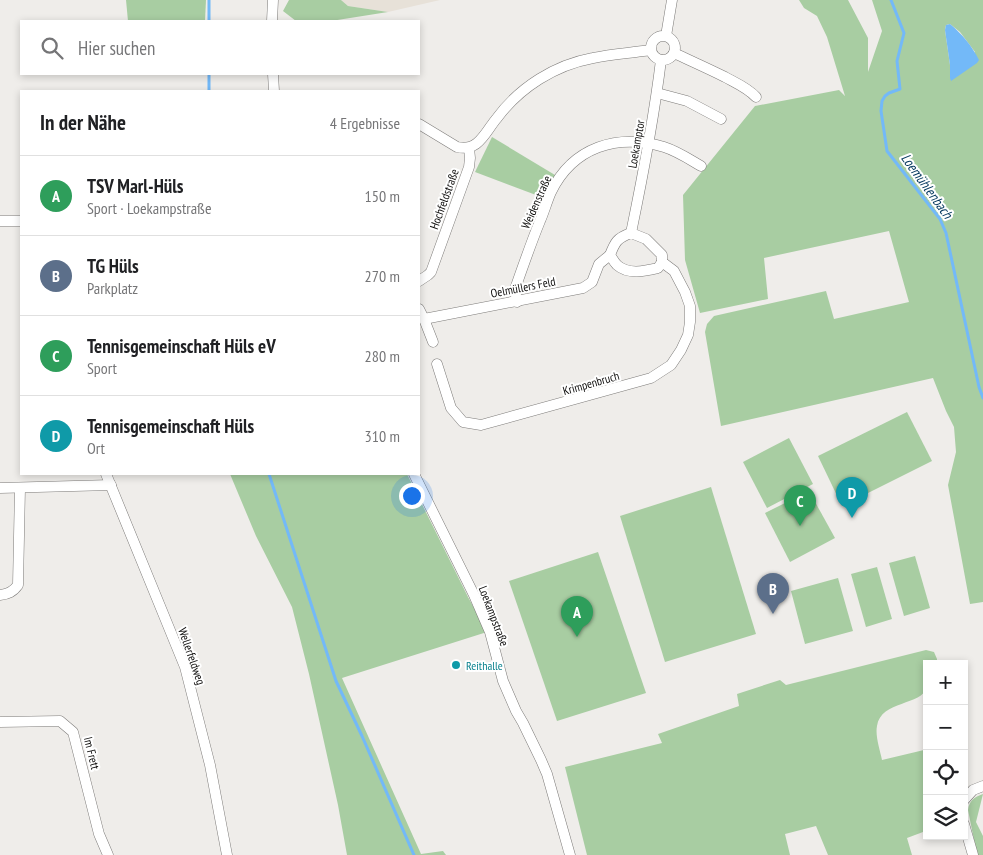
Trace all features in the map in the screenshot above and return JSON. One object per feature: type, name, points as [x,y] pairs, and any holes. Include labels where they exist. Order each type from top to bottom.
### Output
[{"type":"street","points":[[272,20],[273,0]]},
{"type":"street","points":[[666,36],[672,0]]},
{"type":"street","points":[[659,36],[666,36],[673,40],[675,49],[671,58],[661,60],[654,57],[650,50],[651,44],[659,36]]},
{"type":"street","points":[[420,125],[457,147],[469,148],[478,143],[507,105],[520,92],[540,78],[565,66],[592,58],[650,50]]},
{"type":"street","points":[[674,53],[740,85],[756,97]]},
{"type":"street","name":"Loekamptor","points":[[631,233],[649,144],[661,60]]},
{"type":"street","points":[[274,75],[274,90]]},
{"type":"street","points":[[657,93],[687,101],[721,119]]},
{"type":"street","name":"Weidenstraße","points":[[517,302],[515,289],[551,192],[561,176],[574,162],[592,149],[613,143],[632,142],[662,146],[701,166]]},
{"type":"street","name":"Hochfeldstraße","points":[[420,280],[431,272],[469,167],[469,148]]},
{"type":"street","points":[[0,222],[20,221]]},
{"type":"street","points":[[631,233],[646,239],[662,255],[662,262],[658,268],[629,271],[618,266],[610,255],[614,243],[621,236],[631,233]]},
{"type":"street","name":"Oelmüllers Feld","points":[[424,319],[583,288],[592,282],[599,264],[610,255]]},
{"type":"street","name":"Krimpenbruch","points":[[437,364],[451,408],[463,422],[481,426],[652,378],[671,365],[688,335],[690,322],[690,306],[685,292],[674,271],[662,262]]},
{"type":"street","points":[[420,311],[433,342]]},
{"type":"street","name":"Wellerfeldweg","points":[[106,475],[186,667],[210,765],[227,855]]},
{"type":"street","name":"Loekampstraße","points":[[414,475],[474,595],[490,632],[503,681],[516,712],[547,774],[570,855]]},
{"type":"street","points":[[0,488],[111,485]]},
{"type":"street","points":[[0,595],[8,594],[18,585],[20,488]]},
{"type":"street","name":"Im Frett","points":[[0,722],[60,721],[74,732],[99,834],[108,855]]},
{"type":"street","points":[[968,796],[973,790],[983,786]]},
{"type":"street","points":[[968,838],[973,855]]},
{"type":"shaded area","points":[[341,0],[440,0],[388,12],[348,6]]},
{"type":"green space","points":[[126,0],[206,0],[205,20],[128,20]]},
{"type":"green space","points":[[289,0],[341,0],[348,6],[388,12],[337,20],[295,20],[283,11]]},
{"type":"green space","points":[[799,0],[848,0],[868,38],[868,72],[882,31],[872,0],[983,0],[983,602],[970,604],[948,485],[956,452],[954,427],[933,378],[721,426],[705,332],[707,324],[714,316],[826,291],[834,319],[909,302],[889,231],[764,258],[768,299],[700,313],[685,260],[683,195],[755,106],[839,90],[845,96],[827,37],[817,16],[804,8]],"holes":[[[950,24],[960,32],[975,52],[950,78],[946,25]]]},
{"type":"green space","points":[[492,137],[555,175],[544,198],[475,172]]},
{"type":"green space","points":[[907,412],[932,461],[842,506],[818,456]]},
{"type":"green space","points":[[789,438],[813,484],[767,508],[743,462]]},
{"type":"green space","points":[[230,475],[407,475],[487,632],[342,678],[421,854],[443,851],[446,855],[347,855],[309,674],[292,607],[256,536]]},
{"type":"green space","points":[[711,487],[756,634],[665,662],[620,516]]},
{"type":"green space","points":[[809,491],[835,538],[790,562],[765,513]]},
{"type":"green space","points":[[598,552],[646,693],[557,721],[509,581]]},
{"type":"green space","points":[[915,556],[930,608],[904,616],[889,563]]},
{"type":"green space","points":[[877,567],[892,619],[866,627],[851,574]]},
{"type":"green space","points":[[838,578],[853,631],[805,644],[791,591]]},
{"type":"green space","points":[[926,650],[934,652],[937,660],[923,660],[923,694],[893,707],[880,718],[877,726],[877,739],[882,760],[923,750],[923,832],[907,838],[912,855],[828,855],[816,826],[785,834],[790,855],[587,855],[565,767],[662,743],[658,734],[739,706],[737,694],[780,680],[786,685]]},
{"type":"green space","points":[[983,794],[976,822],[983,836],[983,855],[977,855],[968,810],[972,800]]},
{"type":"water","points":[[950,24],[966,40],[979,60],[951,81],[945,30],[946,25]]},
{"type":"waterway","points":[[209,0],[209,20]]},
{"type":"waterway","name":"Loemühlenbach","points":[[891,0],[904,33],[897,61],[900,89],[889,93],[882,101],[881,111],[887,151],[940,219],[946,233],[983,398]]},
{"type":"waterway","points":[[209,75],[209,90]]},
{"type":"waterway","points":[[269,475],[336,681],[414,855]]},
{"type":"place","name":"Tennisgemeinschaft Hüls","points":[[852,518]]},
{"type":"place","name":"Tennisgemeinschaft Hüls eV","points":[[800,526]]},
{"type":"place","name":"TG Hüls","points":[[773,614]]},
{"type":"place","name":"TSV Marl-Hüls","points":[[577,637]]},
{"type":"place","name":"Reithalle","points":[[456,665]]}]
